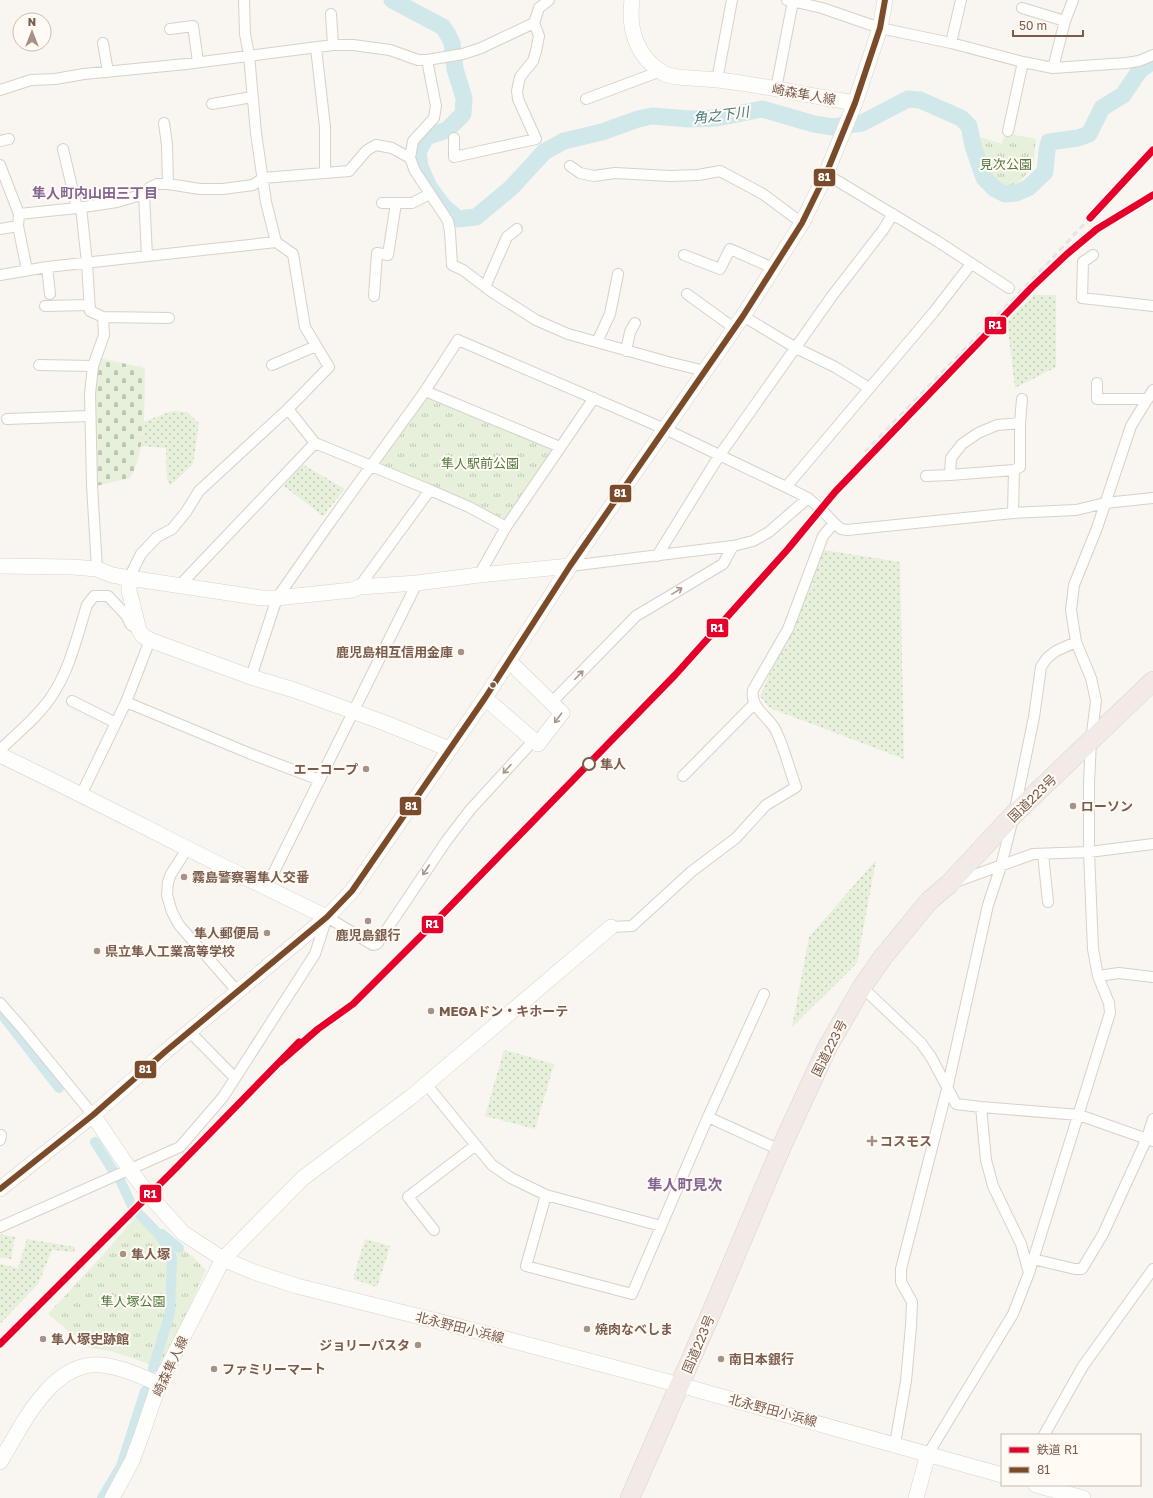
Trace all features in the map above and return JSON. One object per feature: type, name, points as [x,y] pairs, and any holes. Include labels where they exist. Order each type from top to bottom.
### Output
[{"type":"highway","name":"国道223号","points":[[630,1498],[780,1150],[827,1048],[862,986],[883,957],[929,901],[948,885],[1014,814],[1153,681]]},
{"type":"main road","name":"崎森隼人線","points":[[93,1115],[166,1051],[326,917],[352,891],[485,698],[570,566],[738,322],[802,222],[826,174],[855,102],[717,80],[664,74],[644,56],[636,44],[631,27],[630,10],[632,0]]},
{"type":"main road","points":[[855,102],[880,28],[885,0]]},
{"type":"main road","points":[[0,566],[73,567],[97,569],[112,575],[129,578],[262,598],[277,598],[352,590],[359,587],[417,583],[570,566]]},
{"type":"main road","points":[[129,578],[129,590],[144,635],[250,677],[294,690],[385,723],[449,749]]},
{"type":"main road","points":[[485,698],[538,744],[562,713],[509,661]]},
{"type":"main road","points":[[0,755],[326,917]]},
{"type":"main road","name":"崎森隼人線","points":[[117,1496],[159,1384],[223,1259],[303,1178],[426,1084],[611,927]]},
{"type":"main road","points":[[1,1187],[93,1115]]},
{"type":"main road","name":"北永野田小浜線","points":[[93,1115],[130,1170],[149,1195],[183,1233],[223,1259],[254,1272],[296,1286],[680,1384],[1001,1475]]},
{"type":"main road","points":[[0,1462],[40,1398],[50,1386],[66,1374],[84,1366],[100,1365],[123,1369],[159,1384]]},
{"type":"main road","points":[[916,1498],[928,1454]]},
{"type":"main road","points":[[1040,1486],[1083,1498]]},
{"type":"street","points":[[129,578],[141,554],[158,538],[172,529],[186,512],[199,491],[288,409],[329,367],[305,327],[293,254],[276,242],[266,202],[252,97],[249,55],[245,34],[244,0]]},
{"type":"street","points":[[454,138],[454,157],[536,140],[518,99],[517,91],[520,77],[533,61],[536,51],[539,36],[534,24],[539,8],[549,0]]},
{"type":"street","points":[[717,80],[732,0]]},
{"type":"street","points":[[951,43],[961,0]]},
{"type":"street","points":[[1053,68],[1065,21],[1073,0]]},
{"type":"street","points":[[776,89],[790,1],[822,8],[880,28],[951,43],[1023,62],[1053,68],[1126,63],[1139,61],[1153,55]]},
{"type":"street","points":[[1022,8],[1065,21]]},
{"type":"street","points":[[331,14],[333,45]]},
{"type":"street","points":[[0,90],[31,80],[198,62],[333,45],[353,45],[382,49],[418,60],[427,60],[441,56],[462,54],[481,48],[534,24]]},
{"type":"street","points":[[170,29],[193,26],[198,62]]},
{"type":"street","points":[[103,43],[108,72]]},
{"type":"street","points":[[316,48],[325,127],[326,172]]},
{"type":"street","points":[[427,60],[436,106],[434,118],[413,142],[410,158],[415,171],[448,220],[452,265],[463,270],[485,287],[536,320],[568,334],[626,351],[705,371]]},
{"type":"street","points":[[1008,130],[1023,62]]},
{"type":"street","points":[[586,99],[661,71]]},
{"type":"street","points":[[212,104],[252,97]]},
{"type":"street","points":[[164,123],[168,145],[168,184]]},
{"type":"street","points":[[19,214],[79,208],[117,202],[144,194],[149,188],[157,184],[168,184],[200,189],[223,189],[253,185],[263,178],[349,171],[367,150],[376,145],[392,148],[410,158]]},
{"type":"street","points":[[63,149],[79,208],[87,263],[90,311],[103,317],[169,318]]},
{"type":"street","points":[[0,166],[3,181],[19,214],[18,226],[27,270]]},
{"type":"street","points":[[570,166],[580,173],[594,176],[615,173],[677,176],[698,175],[720,171],[763,194],[802,222]]},
{"type":"street","points":[[826,174],[938,241],[1009,288]]},
{"type":"street","points":[[144,194],[147,256]]},
{"type":"street","points":[[382,203],[412,203],[430,194]]},
{"type":"street","points":[[374,296],[377,254],[388,255],[396,203]]},
{"type":"street","points":[[657,556],[719,456],[832,296],[883,230],[892,214]]},
{"type":"street","points":[[0,229],[18,226]]},
{"type":"street","points":[[485,287],[507,237],[517,229]]},
{"type":"street","points":[[0,275],[47,267],[276,242]]},
{"type":"street","points":[[684,255],[720,269],[730,248],[773,268]]},
{"type":"street","points":[[1093,255],[1083,262],[1082,298],[1153,306]]},
{"type":"street","points":[[786,487],[933,313],[971,264]]},
{"type":"street","points":[[47,267],[50,294]]},
{"type":"street","points":[[597,342],[610,314],[618,274]]},
{"type":"street","points":[[687,294],[738,322],[835,367],[869,388]]},
{"type":"street","points":[[45,306],[89,305]]},
{"type":"street","points":[[97,569],[93,519],[89,416],[93,366],[104,335],[103,317]]},
{"type":"street","points":[[626,351],[630,332],[635,323]]},
{"type":"street","points":[[250,677],[277,598],[425,391],[458,340],[665,429],[786,487],[808,498],[841,529],[847,530],[1013,513],[1076,510],[1106,502],[1153,498]]},
{"type":"street","points":[[272,365],[316,346]]},
{"type":"street","points":[[39,366],[93,366]]},
{"type":"street","points":[[1097,383],[1097,399],[1150,394]]},
{"type":"street","points":[[425,391],[560,448]]},
{"type":"street","points":[[928,1454],[1013,1314],[1029,1272],[1110,1013],[1109,1003],[1098,976],[1093,949],[1089,852],[1091,741],[1096,701],[1091,678],[1076,642],[1071,610],[1074,585],[1097,528],[1131,426],[1150,394]]},
{"type":"street","points":[[479,575],[506,527],[594,398]]},
{"type":"street","points":[[926,476],[1014,470],[1020,467],[1020,422],[1022,399]]},
{"type":"street","points":[[288,409],[315,443],[469,507],[506,527]]},
{"type":"street","points":[[7,419],[89,416]]},
{"type":"street","points":[[950,475],[951,458],[962,444],[978,433],[998,425],[1020,422]]},
{"type":"street","points":[[180,585],[315,443]]},
{"type":"street","points":[[1013,513],[1014,470]]},
{"type":"street","points":[[359,587],[430,490]]},
{"type":"street","points":[[570,566],[733,546],[753,541],[769,532],[808,498]]},
{"type":"street","points":[[611,927],[632,926],[692,872],[736,838],[766,805],[796,787],[774,728],[754,704],[752,696],[788,629],[823,536],[834,523]]},
{"type":"street","points":[[551,702],[636,616],[723,564],[733,546]]},
{"type":"street","points":[[266,888],[417,583]]},
{"type":"street","points":[[0,750],[43,708],[55,691],[65,672],[87,605],[94,596],[108,596],[126,615],[131,625],[144,635],[126,702],[81,795]]},
{"type":"street","points":[[895,1444],[906,1381],[912,1302],[901,1282],[901,1268],[947,1089],[988,905],[1001,866],[1014,814],[1034,717],[1041,667],[1047,658],[1056,651],[1076,642]]},
{"type":"street","points":[[72,701],[116,723]]},
{"type":"street","points":[[126,702],[250,754],[320,780]]},
{"type":"street","points":[[683,776],[754,704]]},
{"type":"street","points":[[0,1227],[180,1147],[223,1097],[315,954],[326,917],[373,945],[377,944],[446,840],[470,810],[534,740]]},
{"type":"street","points":[[948,885],[1033,854],[1089,852],[1153,844]]},
{"type":"street","points":[[187,848],[171,874],[168,882],[167,895],[172,912],[179,925],[238,992]]},
{"type":"street","points":[[1043,854],[1048,902]]},
{"type":"street","points":[[1098,976],[1119,973],[1153,977]]},
{"type":"street","points":[[862,986],[921,1043],[931,1057],[956,1104],[981,1108],[1079,1115],[1150,1139]]},
{"type":"street","points":[[546,1195],[526,1266],[632,1294],[708,1117],[764,994]]},
{"type":"street","points":[[0,1003],[93,1115]]},
{"type":"street","points":[[190,1032],[235,1078]]},
{"type":"street","points":[[426,1084],[492,1165],[511,1178],[546,1195],[661,1226]]},
{"type":"street","points":[[981,1108],[986,1160],[993,1186],[1021,1244],[1029,1272]]},
{"type":"street","points":[[708,1117],[780,1150]]},
{"type":"street","points":[[1033,1259],[1075,1269],[1082,1269],[1103,1234],[1150,1139],[1153,1119]]},
{"type":"street","points":[[434,1230],[408,1197],[476,1145]]},
{"type":"street","points":[[1045,1434],[1083,1366],[1153,1269]]},
{"type":"green space","name":"見次公園","points":[[1005,133],[1036,139],[1033,167],[1019,182],[1011,187],[993,181],[987,176],[980,162],[977,136],[1002,144]]},
{"type":"green space","points":[[1034,295],[1056,295],[1056,367],[1015,388],[1007,321]]},
{"type":"green space","points":[[99,358],[145,368],[144,425],[139,454],[130,478],[96,486],[92,395]]},
{"type":"green space","name":"隼人駅前公園","points":[[425,394],[555,449],[505,519],[376,464]]},
{"type":"green space","points":[[172,411],[187,412],[199,423],[193,464],[170,486],[167,478],[166,448],[142,446],[143,422]]},
{"type":"green space","points":[[302,464],[345,489],[323,516],[284,486]]},
{"type":"green space","points":[[824,550],[900,562],[904,759],[770,708],[760,696]]},
{"type":"green space","points":[[876,860],[857,963],[792,1027],[809,937]]},
{"type":"green space","points":[[504,1050],[554,1064],[535,1129],[485,1116]]},
{"type":"green space","name":"隼人塚公園","points":[[140,1212],[170,1239],[192,1256],[206,1270],[161,1368],[111,1351],[90,1348],[48,1314],[102,1256]]},
{"type":"green space","points":[[0,1234],[15,1237],[11,1259],[0,1257]]},
{"type":"green space","points":[[27,1239],[75,1247],[74,1252],[52,1250],[38,1284],[0,1324],[0,1264],[18,1268]]},
{"type":"green space","points":[[365,1239],[390,1246],[377,1287],[353,1279]]},
{"type":"waterway","name":"角之下川","points":[[392,0],[443,27],[452,43],[455,69],[464,98],[463,114],[447,130],[426,137],[418,152],[420,167],[429,187],[443,206],[458,219],[476,217],[511,188],[544,152],[564,141],[602,132],[638,119],[652,116],[690,119],[717,118],[762,109],[814,124],[833,127],[862,123],[908,99],[920,100],[961,118],[969,126],[973,146],[984,178],[995,189],[1005,194],[1016,193],[1028,188],[1045,172],[1049,142],[1078,138],[1089,134],[1102,108],[1123,95],[1140,70],[1153,62]]},
{"type":"waterway","points":[[0,1012],[59,1088]]},
{"type":"waterway","points":[[95,1142],[112,1169]]},
{"type":"waterway","points":[[120,1180],[132,1206]]},
{"type":"waterway","points":[[139,1214],[163,1240],[172,1258],[170,1313],[153,1368]]},
{"type":"waterway","points":[[162,1234],[179,1248]]},
{"type":"waterway","points":[[102,1498],[121,1466],[145,1391]]},
{"type":"railway","points":[[865,452],[1046,265],[1153,150]]},
{"type":"rail line","name":"R1","points":[[1090,218],[1153,150]]},
{"type":"rail line","name":"R1","points":[[280,1062],[318,1029],[353,1004],[435,922],[676,674],[788,549],[835,492],[1032,287],[1067,254],[1097,229],[1153,195]]},
{"type":"rail line","name":"R1","points":[[0,1344],[177,1167],[299,1042]]},
{"type":"transit line","name":"81","points":[[0,1189],[93,1115],[166,1051],[327,917],[352,891],[485,698],[570,566],[743,316],[802,223],[826,174],[855,103],[880,28],[885,0]]},
{"type":"place","name":"鹿児島相互信用金庫","points":[[461,652]]},
{"type":"place","name":"隼人","points":[[589,764]]},
{"type":"place","name":"エーコープ","points":[[366,769]]},
{"type":"place","name":"ローソン","points":[[1073,806]]},
{"type":"place","name":"霧島警察署隼人交番","points":[[184,877]]},
{"type":"place","name":"鹿児島銀行","points":[[368,921]]},
{"type":"place","name":"隼人郵便局","points":[[267,933]]},
{"type":"place","name":"県立隼人工業高等学校","points":[[97,951]]},
{"type":"place","name":"MEGAドン・キホーテ","points":[[431,1011]]},
{"type":"place","name":"コスモス","points":[[872,1141]]},
{"type":"place","name":"隼人塚","points":[[123,1254]]},
{"type":"place","name":"焼肉なべしま","points":[[587,1329]]},
{"type":"place","name":"隼人塚史跡館","points":[[43,1339]]},
{"type":"place","name":"ジョリーパスタ","points":[[418,1345]]},
{"type":"place","name":"南日本銀行","points":[[721,1359]]},
{"type":"place","name":"ファミリーマート","points":[[214,1369]]},
{"type":"district","name":"隼人町内山田三丁目","points":[[95,193]]},
{"type":"district","name":"隼人町見次","points":[[685,1185]]}]
